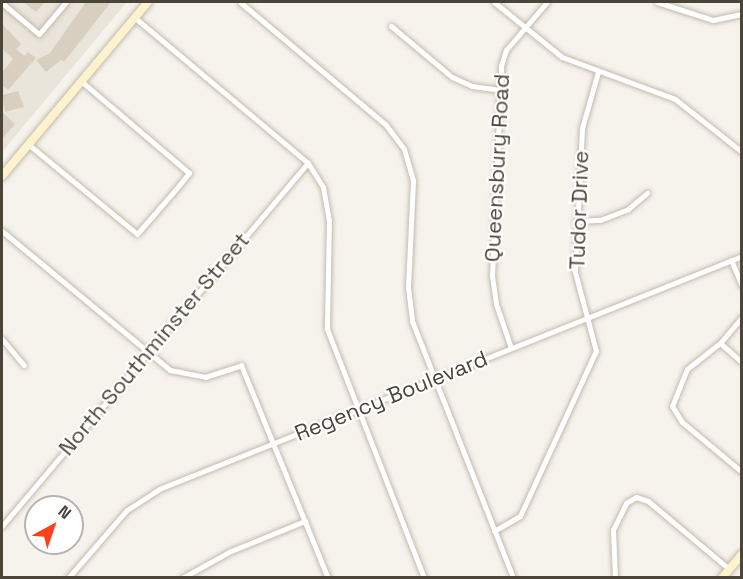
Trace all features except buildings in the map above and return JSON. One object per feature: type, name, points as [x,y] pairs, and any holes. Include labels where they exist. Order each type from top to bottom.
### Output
[{"type":"main road","points":[[2,176],[148,2]]},
{"type":"main road","points":[[722,578],[741,554]]},
{"type":"street","points":[[2,3],[39,34],[66,2]]},
{"type":"street","points":[[240,2],[386,125],[404,149],[413,181],[410,310],[433,379],[513,578]]},
{"type":"street","points":[[494,2],[562,57],[675,99],[740,148]]},
{"type":"street","name":"Queensbury Road","points":[[511,348],[496,304],[492,276],[500,90],[504,56],[547,2]]},
{"type":"street","points":[[657,2],[713,20],[741,15]]},
{"type":"street","points":[[134,17],[308,163],[323,187],[328,206],[327,329],[424,578]]},
{"type":"street","points":[[391,26],[452,77],[472,86],[500,90]]},
{"type":"street","name":"Tudor Drive","points":[[494,531],[520,516],[594,357],[595,338],[576,280],[582,129],[598,72]]},
{"type":"street","points":[[28,144],[137,234],[189,173],[81,81]]},
{"type":"street","name":"North Southminster Street","points":[[2,526],[308,163]]},
{"type":"street","points":[[578,221],[594,222],[618,213],[637,205],[647,193]]},
{"type":"street","points":[[2,231],[170,370],[189,376],[211,376],[241,365],[328,578]]},
{"type":"street","name":"Regency Boulevard","points":[[68,578],[138,501],[274,442],[741,256]]},
{"type":"street","points":[[731,260],[741,286]]},
{"type":"street","points":[[741,317],[720,343],[687,369],[673,409],[682,422],[741,472]]},
{"type":"street","points":[[2,339],[24,365]]},
{"type":"street","points":[[720,343],[741,362]]},
{"type":"street","points":[[615,578],[611,536],[623,506],[632,498],[648,501],[729,569]]},
{"type":"street","points":[[182,578],[231,550],[305,521]]},
{"type":"shaded area","points":[[2,2],[127,2],[2,152]]}]
